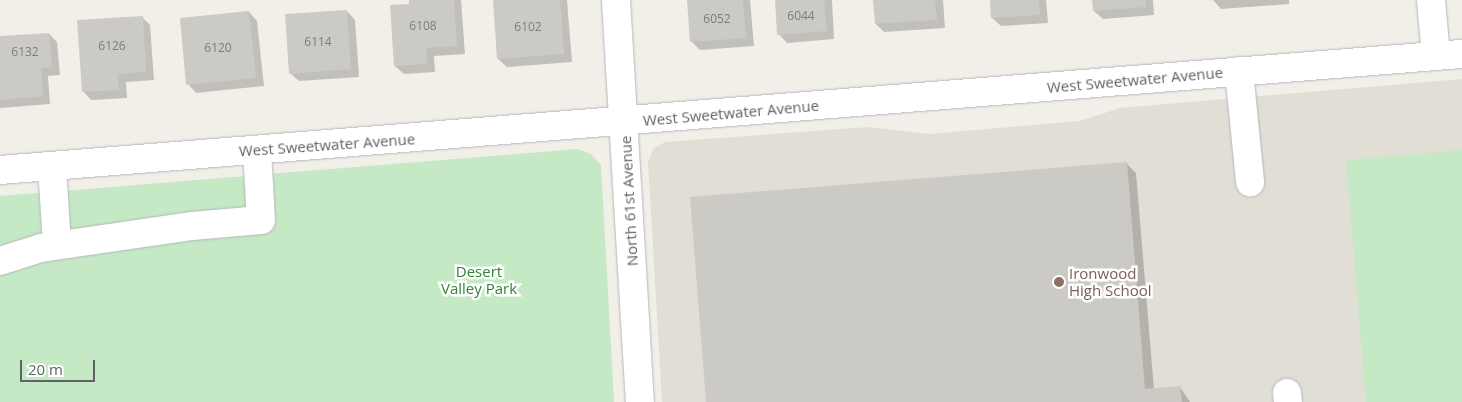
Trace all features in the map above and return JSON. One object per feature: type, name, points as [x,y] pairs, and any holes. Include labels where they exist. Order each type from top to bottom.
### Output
[{"type":"street","name":"North 61st Avenue","points":[[616,0],[640,402]]},
{"type":"street","points":[[1431,0],[1449,55]]},
{"type":"street","name":"West Sweetwater Avenue","points":[[0,170],[1449,55]]},
{"type":"street","points":[[1239,71],[1250,182]]},
{"type":"street","points":[[0,261],[49,247],[261,220],[257,151]]},
{"type":"street","points":[[49,247],[52,167]]},
{"type":"shaded area","name":"Ironwood High School","points":[[1462,79],[1462,402],[662,402],[648,161],[654,148],[665,142],[869,127],[929,134],[1080,121],[1120,108]]},
{"type":"green space","name":"Desert Valley Park","points":[[578,149],[591,154],[601,165],[614,402],[0,402],[0,196]]},
{"type":"green space","points":[[1462,150],[1462,402],[1366,402],[1346,160]]},
{"type":"building","points":[[409,0],[454,0],[457,46],[426,48],[427,64],[394,66],[390,5],[409,4]]},
{"type":"building","points":[[493,0],[560,0],[564,54],[497,59]]},
{"type":"building","points":[[687,0],[743,0],[746,38],[690,42]]},
{"type":"building","points":[[775,0],[824,0],[827,31],[777,35]]},
{"type":"building","points":[[873,0],[935,0],[937,20],[875,24]]},
{"type":"building","points":[[990,0],[1039,0],[1040,15],[991,18]]},
{"type":"building","points":[[1092,0],[1146,0],[1146,7],[1093,11]]},
{"type":"building","points":[[347,10],[351,69],[289,74],[285,14]]},
{"type":"building","points":[[249,11],[256,78],[186,85],[180,18]]},
{"type":"building","points":[[143,16],[146,72],[118,74],[119,90],[82,92],[77,20]]},
{"type":"building","points":[[49,33],[52,67],[41,68],[43,96],[0,100],[0,36]]},
{"type":"building","points":[[1127,162],[1145,389],[1180,386],[1182,402],[706,402],[690,197]]},
{"type":"place","name":"Ironwood High School","points":[[1059,282]]}]
